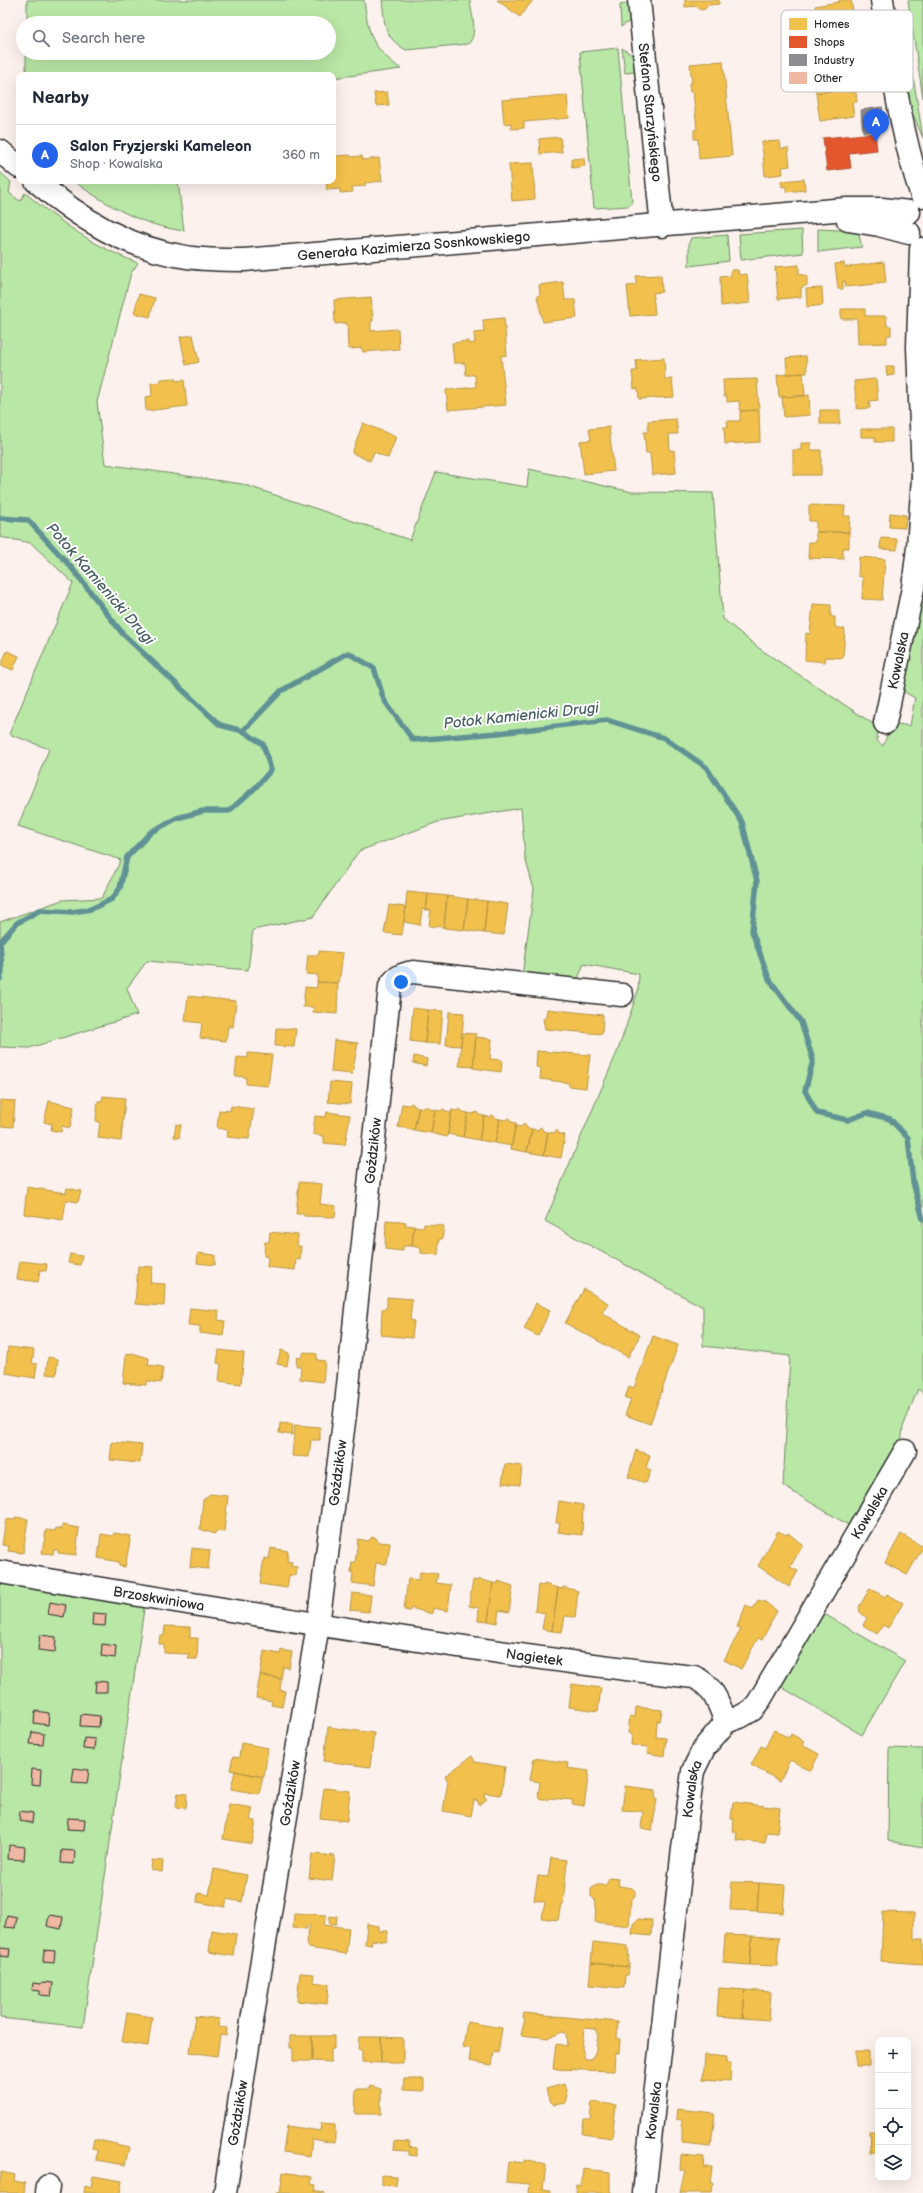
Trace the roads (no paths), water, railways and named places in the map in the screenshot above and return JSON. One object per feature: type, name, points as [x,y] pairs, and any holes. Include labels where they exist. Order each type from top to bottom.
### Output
[{"type":"street","name":"Stefana Starzyńskiego","points":[[639,0],[662,226]]},
{"type":"street","name":"Kowalska","points":[[882,0],[884,10]]},
{"type":"street","name":"Kowalska","points":[[885,723],[913,588],[918,547],[923,477],[918,348],[922,308],[918,223],[911,164],[897,92]]},
{"type":"street","name":"Kowalska","points":[[901,118],[923,159]]},
{"type":"street","points":[[0,151],[16,164]]},
{"type":"street","name":"Generała Kazimierza Sosnkowskiego","points":[[39,184],[65,206],[116,237],[162,252],[202,259],[244,260],[811,214],[879,225],[918,223]]},
{"type":"street","name":"Goździków","points":[[225,2193],[256,1996],[318,1625],[345,1414],[390,986],[396,978],[413,972],[622,995]]},
{"type":"street","name":"Kowalska","points":[[644,2193],[677,1897],[693,1771],[704,1748],[726,1722],[740,1717],[752,1710],[758,1704],[906,1451]]},
{"type":"street","name":"Brzoskwiniowa","points":[[0,1572],[318,1625]]},
{"type":"street","name":"Nagietek","points":[[318,1625],[593,1666],[694,1677],[704,1681],[711,1691],[726,1722]]},
{"type":"waterway","name":"Potok Kamienicki Drugi","points":[[0,518],[28,520],[71,567],[123,634],[220,725],[243,731],[281,691],[348,653],[374,668],[384,700],[413,740],[498,733],[607,720],[664,738],[706,767],[742,822],[757,881],[752,931],[769,979],[801,1022],[813,1060],[805,1091],[817,1113],[848,1120],[867,1113],[890,1119],[908,1138],[913,1182],[923,1219]]},
{"type":"waterway","points":[[0,979],[2,972],[0,942],[17,923],[40,910],[72,912],[91,909],[112,899],[120,888],[127,857],[151,832],[177,818],[203,811],[229,811],[256,787],[271,770],[263,744],[243,731]]},
{"type":"place","name":"Salon Fryzjerski Kameleon","points":[[876,142]]}]
